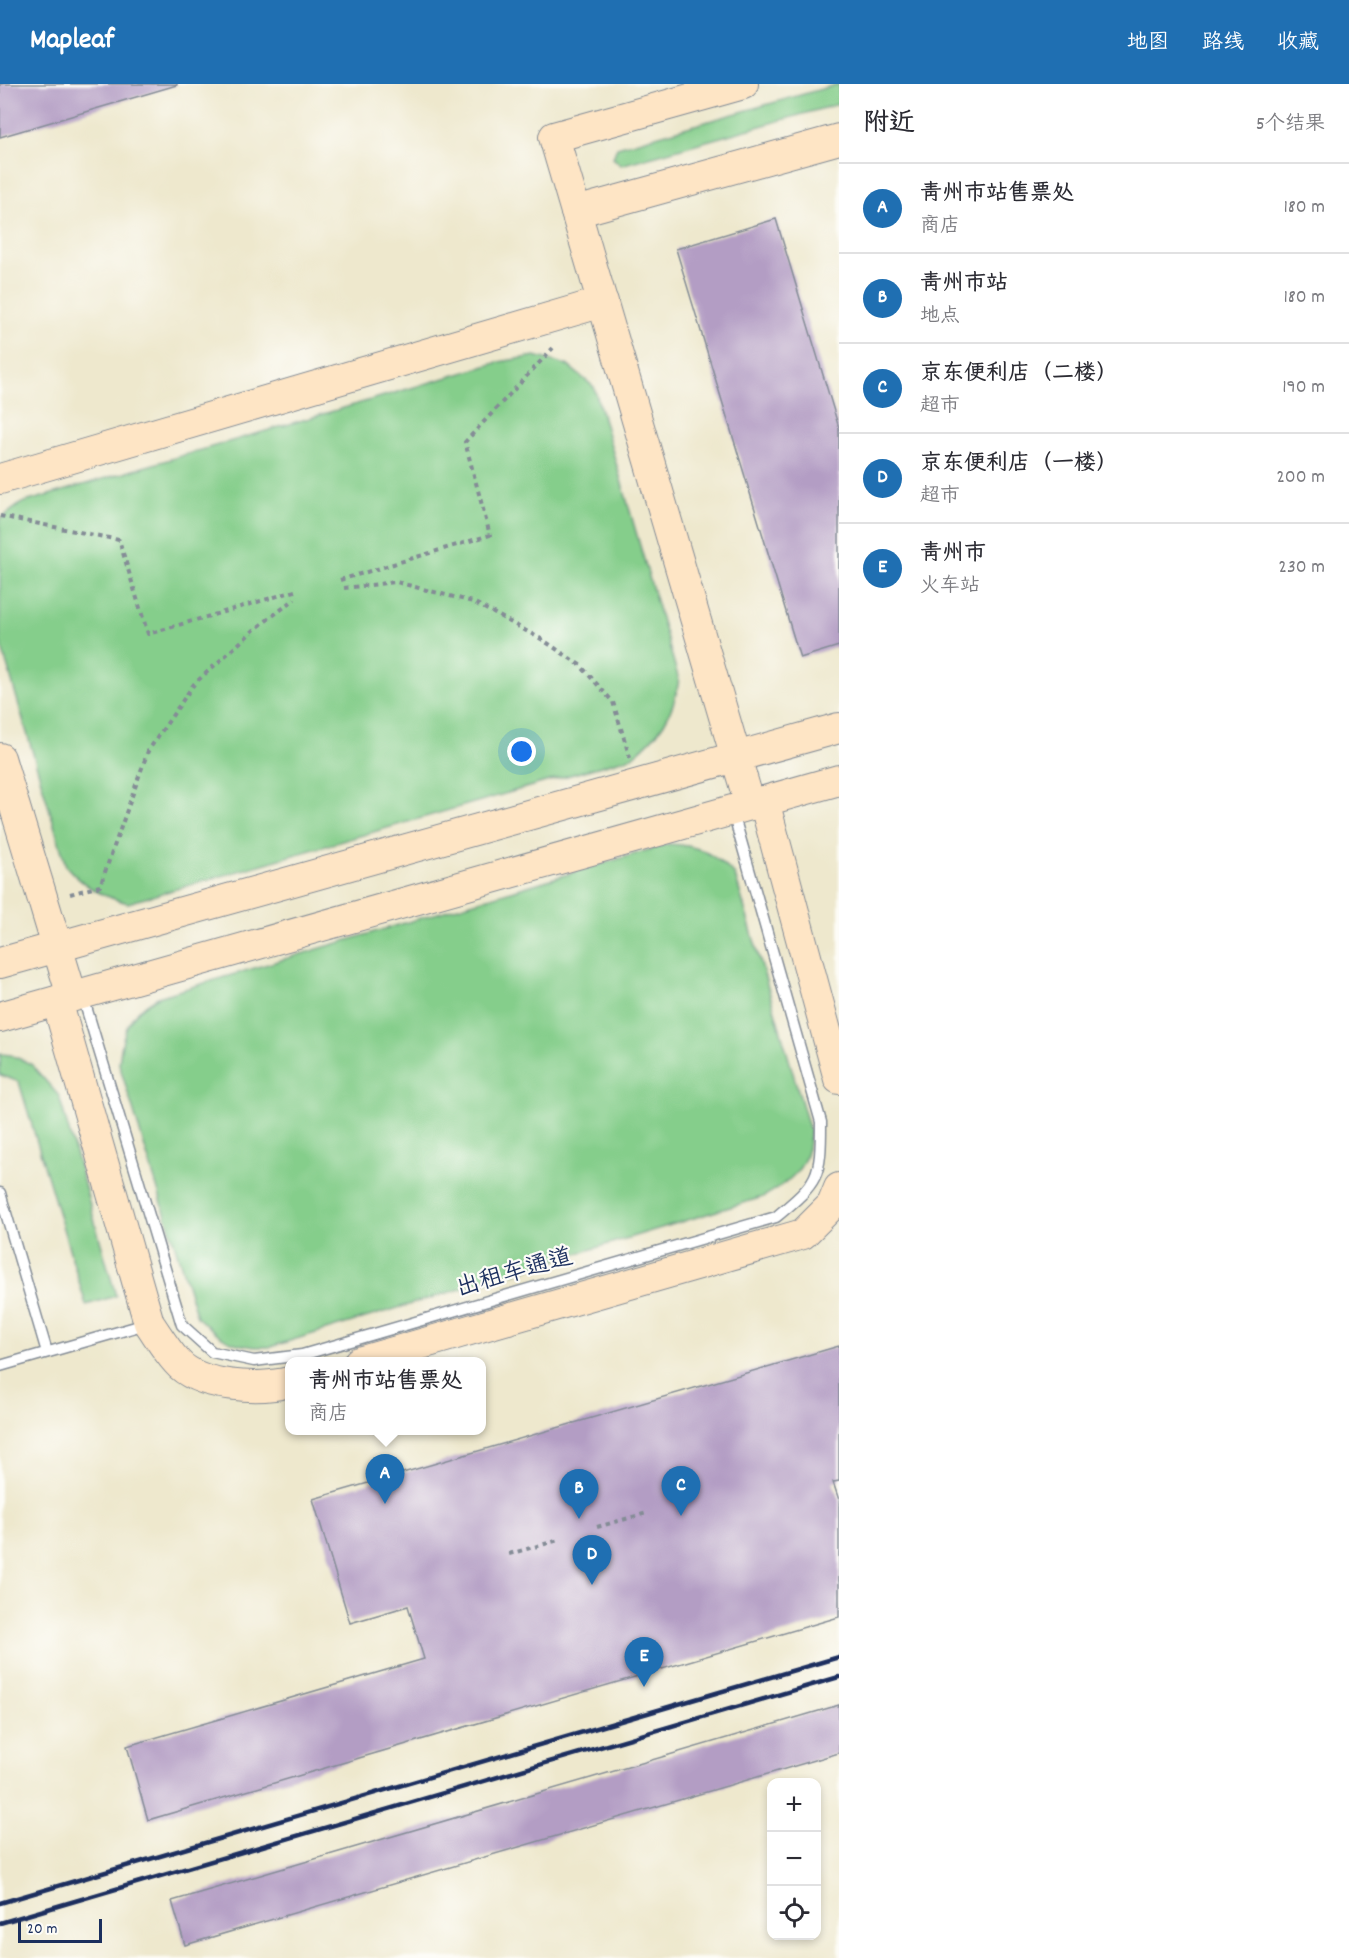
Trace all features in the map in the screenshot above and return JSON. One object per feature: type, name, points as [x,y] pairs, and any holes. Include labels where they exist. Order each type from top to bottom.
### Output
[{"type":"street","points":[[743,84],[554,137],[749,805],[839,1079]]},
{"type":"street","points":[[576,212],[839,139]]},
{"type":"street","points":[[0,478],[603,302]]},
{"type":"street","points":[[0,963],[839,728]]},
{"type":"street","points":[[0,758],[57,947],[149,1323],[178,1364],[210,1382],[273,1386],[285,1383]]},
{"type":"street","points":[[0,1017],[839,780]]},
{"type":"street","points":[[376,1357],[803,1234],[832,1205],[839,1188]]},
{"type":"lane","name":"出租车通道","points":[[286,1357],[302,1355],[776,1217],[808,1191],[821,1164],[821,1122],[749,805]]},
{"type":"lane","name":"出租车通道","points":[[70,997],[182,1325],[212,1352],[254,1361],[285,1357]]},
{"type":"lane","points":[[0,1193],[47,1352]]},
{"type":"lane","points":[[0,1366],[149,1323]]},
{"type":"path","points":[[340,580],[490,535],[465,442],[554,347]]},
{"type":"path","points":[[0,516],[119,540],[148,634],[295,591]]},
{"type":"path","points":[[344,588],[396,582],[474,602],[552,646],[580,665],[613,702],[638,784]]},
{"type":"path","points":[[43,901],[100,886],[125,810],[148,751],[194,684],[254,630],[295,599]]},
{"type":"path","points":[[597,1527],[647,1512]]},
{"type":"path","points":[[509,1554],[559,1540]]},
{"type":"green space","points":[[839,84],[839,104],[621,165],[613,158],[617,147]]},
{"type":"green space","points":[[535,356],[567,365],[594,387],[679,680],[669,715],[658,732],[632,757],[128,903],[101,894],[79,880],[66,866],[0,641],[0,519],[22,503],[499,362]]},
{"type":"green space","points":[[668,844],[697,848],[712,856],[735,875],[810,1131],[803,1163],[791,1178],[763,1197],[270,1347],[247,1346],[230,1341],[214,1332],[197,1317],[119,1064],[125,1032],[139,1010],[158,997]]},
{"type":"green space","points":[[0,1054],[11,1055],[31,1064],[59,1096],[116,1296],[86,1305],[19,1082],[0,1075]]},
{"type":"building","points":[[0,84],[177,84],[177,85],[0,137]]},
{"type":"building","points":[[776,219],[839,428],[839,646],[800,658],[676,249]]},
{"type":"building","points":[[839,1346],[839,1481],[833,1482],[839,1500],[839,1617],[148,1820],[127,1746],[424,1659],[408,1606],[350,1623],[313,1499]]},
{"type":"building","points":[[839,1705],[839,1753],[185,1945],[172,1901]]},
{"type":"railway","points":[[0,1903],[839,1657]]},
{"type":"railway","points":[[0,1923],[839,1677]]},
{"type":"place","name":"青州市站售票处","points":[[385,1504]]},
{"type":"place","name":"京东便利店（二楼）","points":[[681,1516]]},
{"type":"place","name":"青州市站","points":[[579,1519]]},
{"type":"place","name":"京东便利店（一楼）","points":[[592,1585]]},
{"type":"place","name":"青州市","points":[[644,1687]]}]
